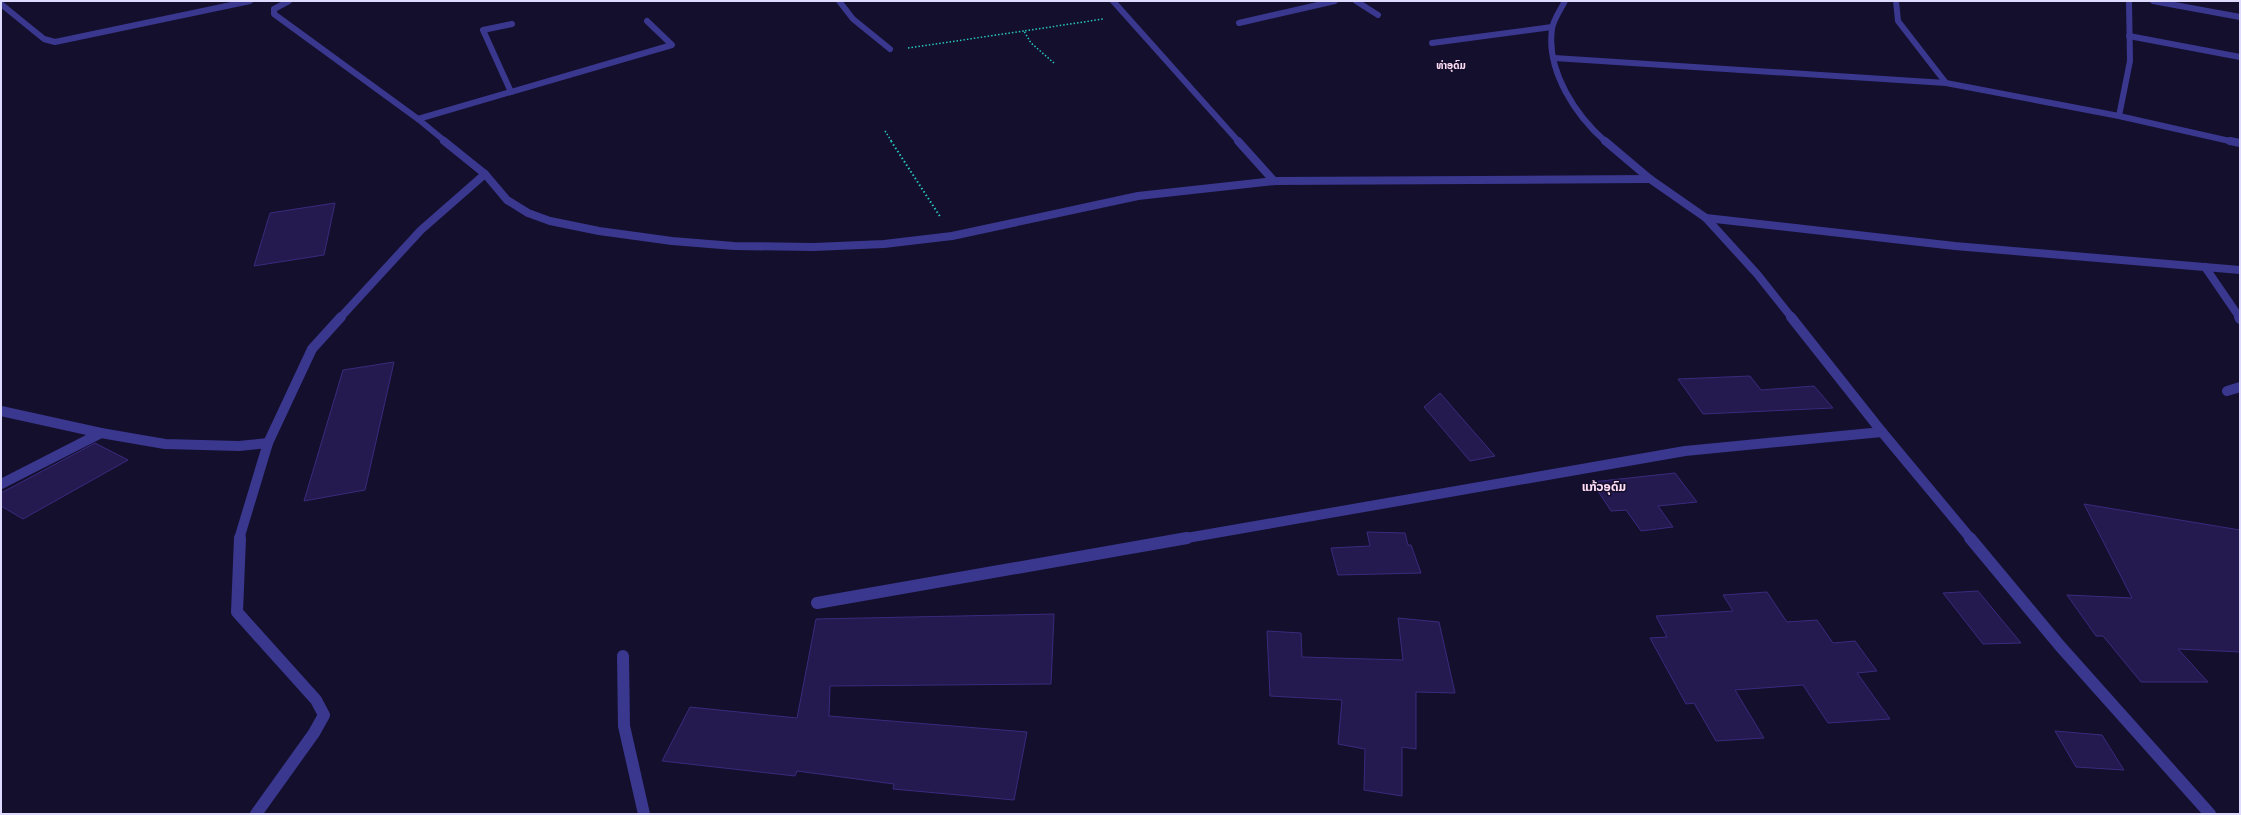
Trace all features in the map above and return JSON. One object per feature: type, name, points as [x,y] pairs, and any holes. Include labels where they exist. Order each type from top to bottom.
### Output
[{"type":"street","points":[[1,4],[44,39],[55,42],[250,1]]},
{"type":"street","points":[[281,1],[290,1]]},
{"type":"street","points":[[290,1],[274,10],[274,14],[418,119],[485,174],[506,200],[528,213],[550,221],[614,233],[672,241],[734,246],[814,247],[884,244],[952,236],[1138,196],[1274,182],[1650,179]]},
{"type":"street","points":[[839,1],[854,19],[890,48]]},
{"type":"street","points":[[1113,1],[1274,182]]},
{"type":"street","points":[[1240,23],[1334,1]]},
{"type":"street","points":[[1356,1],[1378,15]]},
{"type":"street","points":[[1565,1],[1552,27],[1551,42],[1554,58],[1558,75],[1571,101],[1590,128],[1650,179],[1706,218],[1757,274],[1882,432],[2060,646],[2210,814]]},
{"type":"street","points":[[1896,1],[1898,21],[1946,83]]},
{"type":"street","points":[[2118,116],[2130,61],[2129,1]]},
{"type":"street","points":[[2153,1],[2240,17]]},
{"type":"street","points":[[418,119],[672,45],[647,21]]},
{"type":"street","points":[[511,92],[483,30],[512,24]]},
{"type":"street","points":[[1432,43],[1552,27]]},
{"type":"street","points":[[2129,36],[2240,57]]},
{"type":"street","points":[[1554,58],[1946,83],[2118,116],[2240,143]]},
{"type":"street","points":[[256,814],[314,733],[324,715],[316,700],[237,612],[238,544],[268,443],[312,349],[421,230],[485,174]]},
{"type":"street","points":[[1706,218],[1955,246],[2240,270]]},
{"type":"street","points":[[2205,267],[2240,319]]},
{"type":"street","points":[[2227,391],[2240,387]]},
{"type":"street","points":[[1,410],[101,433],[165,444],[239,446],[268,443]]},
{"type":"street","points":[[817,603],[1685,451],[1882,432]]},
{"type":"street","points":[[1,484],[101,433]]},
{"type":"street","points":[[623,656],[624,726],[644,814]]},
{"type":"path","points":[[890,48],[896,49],[1126,16]]},
{"type":"path","points":[[1024,31],[1030,43],[1054,63]]},
{"type":"path","points":[[885,131],[952,236]]},
{"type":"building","points":[[335,203],[324,255],[254,266],[270,213]]},
{"type":"building","points":[[394,362],[365,490],[304,501],[343,370]]},
{"type":"building","points":[[1750,376],[1761,390],[1814,386],[1833,408],[1703,414],[1678,379]]},
{"type":"building","points":[[1440,393],[1495,456],[1470,461],[1424,407]]},
{"type":"building","points":[[95,443],[128,460],[23,519],[1,506],[1,493]]},
{"type":"building","points":[[1675,473],[1697,502],[1658,506],[1673,527],[1641,531],[1626,510],[1611,511],[1592,482]]},
{"type":"building","points":[[2084,504],[2240,530],[2240,652],[2178,649],[2208,682],[2141,682],[2103,636],[2096,636],[2067,595],[2132,598]]},
{"type":"building","points":[[1367,532],[1405,533],[1408,545],[1411,545],[1421,573],[1338,575],[1331,548],[1370,546]]},
{"type":"building","points":[[1978,591],[2021,643],[1983,644],[1943,593]]},
{"type":"building","points":[[1767,592],[1787,622],[1817,620],[1833,643],[1855,641],[1877,671],[1857,673],[1890,719],[1828,723],[1803,685],[1735,690],[1764,738],[1716,741],[1694,703],[1686,704],[1650,638],[1667,637],[1656,616],[1733,611],[1723,595]]},
{"type":"building","points":[[1054,614],[1051,684],[830,686],[829,716],[1027,732],[1014,800],[893,789],[894,784],[797,771],[795,776],[662,761],[690,707],[797,718],[816,619]]},
{"type":"building","points":[[1398,618],[1439,622],[1455,693],[1416,692],[1416,749],[1402,747],[1402,796],[1364,790],[1365,749],[1338,744],[1342,700],[1270,696],[1267,631],[1301,633],[1302,657],[1403,660]]},
{"type":"building","points":[[2055,731],[2102,735],[2124,770],[2076,767]]},
{"type":"district","name":"ທ່າອຸດົມ","points":[[1451,65]]},
{"type":"district","name":"ແກ້ວອຸດົມ","points":[[1604,487]]}]
